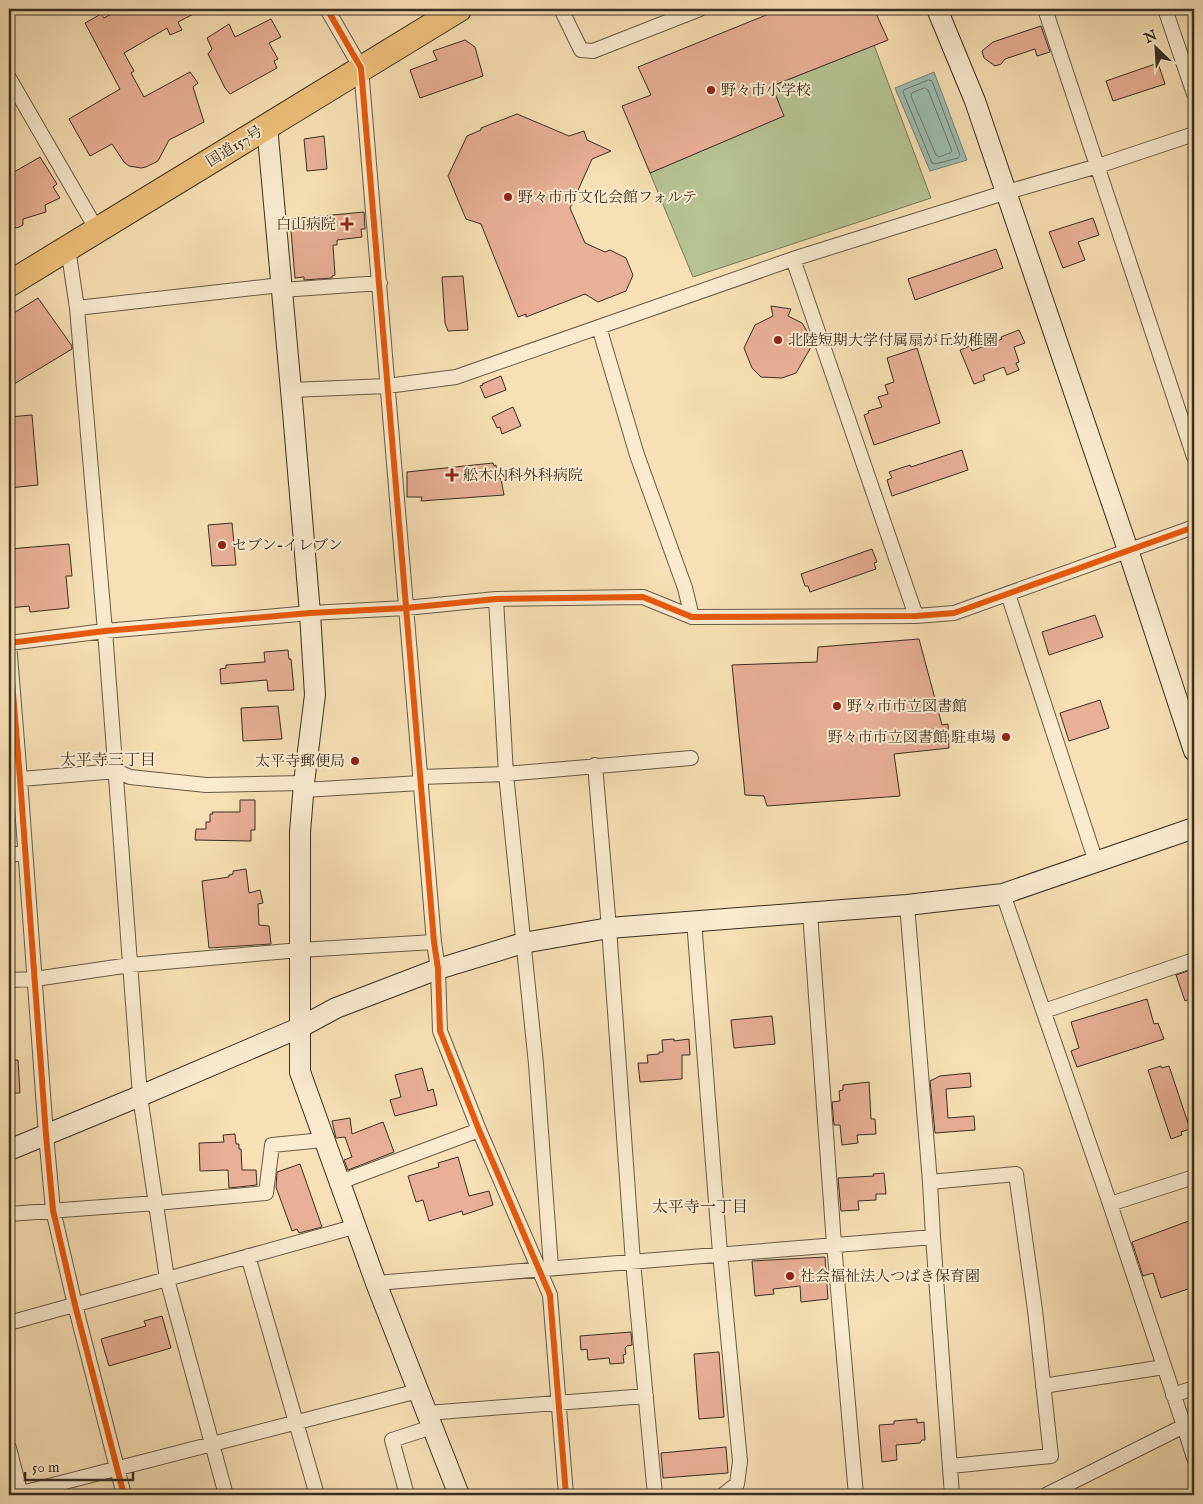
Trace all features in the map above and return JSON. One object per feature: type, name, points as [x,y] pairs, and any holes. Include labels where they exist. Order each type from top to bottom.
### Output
[{"type":"highway","name":"国道157号","points":[[9,284],[459,9]]},
{"type":"street","points":[[327,9],[361,68],[420,780],[434,942],[438,968],[440,1031],[479,1130],[545,1268]]},
{"type":"street","points":[[561,9],[581,50],[593,51],[700,9]]},
{"type":"street","points":[[937,9],[975,101],[1007,192],[1194,751]]},
{"type":"street","points":[[1045,9],[1194,457]]},
{"type":"street","points":[[1165,9],[1194,94]]},
{"type":"street","points":[[9,78],[97,230]]},
{"type":"street","points":[[266,126],[291,390],[315,694],[300,832],[300,1072],[323,1140],[357,1226],[376,1282],[459,1495]]},
{"type":"street","points":[[291,390],[388,386],[456,377],[793,259],[1007,192],[1098,166],[1194,134]]},
{"type":"street","points":[[68,248],[76,308],[117,772],[140,1096],[167,1279],[226,1495]]},
{"type":"street","points":[[793,259],[916,616]]},
{"type":"street","points":[[76,308],[281,287],[380,284]]},
{"type":"street","points":[[599,327],[637,454],[685,588],[692,617]]},
{"type":"street","points":[[124,1495],[53,1210],[25,853],[15,780],[9,643],[105,631],[310,613],[406,608],[496,599],[643,597],[692,617],[916,616],[954,613],[1194,526]]},
{"type":"street","points":[[1008,594],[1096,862]]},
{"type":"street","points":[[496,599],[506,774],[536,1064],[545,1268],[550,1295],[566,1495]]},
{"type":"street","points":[[15,780],[117,772],[130,777],[206,786],[304,787],[506,774],[691,758]]},
{"type":"street","points":[[595,765],[609,928],[633,1262],[654,1495]]},
{"type":"street","points":[[9,1150],[299,1028],[336,1008],[438,968],[523,943],[609,928],[907,905],[1004,894],[1194,828]]},
{"type":"street","points":[[9,855],[25,853]]},
{"type":"street","points":[[1004,894],[1194,1458]]},
{"type":"street","points":[[907,905],[930,1182],[952,1495]]},
{"type":"street","points":[[810,913],[834,1244],[856,1495]]},
{"type":"street","points":[[694,921],[720,1254],[740,1461],[737,1484],[724,1495]]},
{"type":"street","points":[[9,980],[35,979],[130,965],[300,950],[434,942]]},
{"type":"street","points":[[1044,1011],[1194,960]]},
{"type":"street","points":[[340,1182],[479,1130]]},
{"type":"street","points":[[9,1214],[266,1193],[272,1145],[323,1140]]},
{"type":"street","points":[[930,1182],[1016,1174],[1035,1310],[1051,1456],[951,1466]]},
{"type":"street","points":[[1110,1204],[1194,1177]]},
{"type":"street","points":[[9,1323],[357,1226]]},
{"type":"street","points":[[376,1282],[934,1237]]},
{"type":"street","points":[[248,1256],[317,1495]]},
{"type":"street","points":[[1043,1386],[1164,1367]]},
{"type":"street","points":[[1173,1394],[1194,1388]]},
{"type":"street","points":[[9,1448],[19,1495],[418,1391]]},
{"type":"street","points":[[407,1495],[392,1440],[430,1420],[559,1403],[646,1396]]},
{"type":"street","points":[[1046,1495],[1184,1426]]},
{"type":"green space","points":[[874,45],[931,198],[693,277],[650,173],[783,116],[772,86]]},
{"type":"water","points":[[934,72],[967,160],[930,171],[895,88]]},
{"type":"building","points":[[120,9],[203,9],[178,22],[182,30],[170,35],[167,28],[124,53],[134,71],[131,73],[144,97],[190,72],[198,83],[193,87],[204,122],[169,140],[158,161],[141,168],[129,166],[124,162],[112,144],[90,156],[69,119],[120,89],[85,23],[101,14],[104,18]]},
{"type":"building","name":"野々市小学校","points":[[781,9],[874,9],[888,40],[772,86],[784,116],[650,173],[622,106],[651,95],[638,67]]},
{"type":"building","points":[[271,19],[281,37],[269,43],[278,59],[274,61],[277,68],[230,94],[208,54],[212,49],[207,38],[229,24],[235,37]]},
{"type":"building","points":[[1041,26],[1050,52],[1037,56],[1035,49],[1005,59],[1001,64],[995,66],[984,58],[982,51],[993,42]]},
{"type":"building","points":[[465,40],[475,47],[483,76],[420,98],[410,70],[437,60],[433,51]]},
{"type":"building","points":[[1158,63],[1165,84],[1113,101],[1106,81]]},
{"type":"building","name":"野々市市文化会館フォルテ","points":[[517,114],[569,136],[584,131],[587,140],[611,151],[592,159],[570,208],[585,243],[605,252],[610,250],[626,258],[633,275],[626,291],[598,302],[585,294],[526,317],[526,314],[518,317],[481,224],[466,219],[448,176],[467,136],[481,130],[481,128]]},
{"type":"building","points":[[324,136],[327,169],[307,171],[304,139]]},
{"type":"building","points":[[40,157],[57,184],[53,187],[60,198],[45,205],[46,212],[23,219],[23,225],[17,228],[9,225],[9,175]]},
{"type":"building","points":[[364,212],[365,229],[361,229],[362,237],[337,240],[337,245],[333,245],[335,275],[332,278],[304,280],[304,277],[295,278],[290,219]]},
{"type":"building","points":[[1093,218],[1099,235],[1078,242],[1085,260],[1063,268],[1049,232]]},
{"type":"building","points":[[996,249],[1003,268],[915,300],[908,279]]},
{"type":"building","points":[[463,276],[468,330],[448,331],[445,323],[442,277]]},
{"type":"building","points":[[38,298],[72,346],[72,349],[9,387],[9,316]]},
{"type":"building","name":"北陸短期大学付属扇が丘幼稚園","points":[[771,306],[791,309],[788,316],[802,323],[808,333],[811,347],[796,373],[782,378],[761,377],[752,368],[744,348],[755,325],[773,316]]},
{"type":"building","points":[[1019,330],[1025,343],[1014,347],[1019,362],[1016,363],[1019,370],[1007,375],[1004,367],[983,375],[985,380],[974,384],[960,350],[970,346],[972,351]]},
{"type":"building","points":[[917,348],[940,423],[874,445],[864,415],[869,413],[868,411],[882,407],[878,397],[888,394],[885,385],[894,382],[887,358]]},
{"type":"building","points":[[501,376],[506,390],[485,398],[480,386]]},
{"type":"building","points":[[513,407],[521,426],[502,434],[500,427],[497,428],[492,417]]},
{"type":"building","points":[[32,415],[38,485],[9,488],[9,417]]},
{"type":"building","points":[[962,450],[968,470],[892,496],[887,480],[892,478],[889,472],[910,465],[911,467]]},
{"type":"building","points":[[493,463],[494,466],[496,465],[497,477],[501,479],[504,495],[421,501],[422,497],[407,497],[407,472]]},
{"type":"building","name":"セブン-イレブン","points":[[232,523],[236,565],[212,566],[208,525]]},
{"type":"building","points":[[69,544],[72,576],[66,576],[69,608],[30,612],[29,606],[9,608],[9,549]]},
{"type":"building","points":[[872,549],[877,562],[874,563],[876,569],[810,592],[808,586],[805,586],[801,574]]},
{"type":"building","points":[[1095,615],[1103,637],[1049,655],[1042,632]]},
{"type":"building","name":"野々市市立図書館","points":[[919,639],[942,725],[948,724],[949,748],[894,754],[900,796],[767,806],[764,796],[745,795],[732,665],[817,662],[818,647]]},
{"type":"building","points":[[288,650],[289,659],[291,659],[294,690],[268,691],[267,680],[221,684],[220,669],[226,668],[226,665],[265,662],[264,652]]},
{"type":"building","points":[[1100,700],[1109,728],[1069,741],[1060,713]]},
{"type":"building","points":[[278,706],[282,739],[243,741],[241,708]]},
{"type":"building","points":[[240,800],[255,800],[255,830],[251,830],[251,841],[195,840],[196,829],[206,829],[206,822],[210,822],[210,814],[213,814],[212,812],[240,812]]},
{"type":"building","points":[[246,869],[249,893],[260,890],[263,903],[258,904],[259,925],[269,926],[271,944],[209,948],[202,881],[229,877],[229,875],[233,874],[233,871]]},
{"type":"building","points":[[1191,970],[1194,979],[1194,997],[1185,1001],[1176,975]]},
{"type":"building","points":[[1147,999],[1154,1024],[1158,1023],[1164,1039],[1077,1067],[1071,1051],[1079,1048],[1071,1022]]},
{"type":"building","points":[[772,1016],[775,1044],[734,1048],[731,1020]]},
{"type":"building","points":[[674,1039],[674,1041],[689,1039],[690,1055],[682,1055],[682,1079],[640,1082],[638,1063],[648,1063],[647,1055],[663,1052],[662,1040]]},
{"type":"building","points":[[9,1060],[18,1060],[20,1093],[9,1093]]},
{"type":"building","points":[[1161,1066],[1162,1068],[1169,1066],[1190,1129],[1181,1132],[1182,1135],[1171,1139],[1148,1070]]},
{"type":"building","points":[[422,1068],[428,1091],[433,1089],[437,1105],[395,1116],[390,1100],[401,1097],[395,1075]]},
{"type":"building","points":[[970,1073],[971,1087],[946,1089],[948,1118],[974,1116],[975,1130],[935,1133],[930,1081],[940,1076]]},
{"type":"building","points":[[869,1082],[871,1119],[875,1119],[876,1134],[857,1135],[858,1143],[842,1145],[840,1125],[834,1125],[832,1102],[840,1101],[839,1091],[843,1090],[843,1085]]},
{"type":"building","points":[[350,1118],[352,1134],[383,1122],[394,1152],[348,1170],[344,1160],[352,1157],[345,1137],[336,1138],[332,1121]]},
{"type":"building","points":[[235,1134],[236,1144],[239,1144],[239,1149],[241,1149],[242,1170],[256,1170],[257,1185],[229,1188],[228,1170],[200,1171],[199,1143],[224,1142],[223,1135]]},
{"type":"building","points":[[458,1157],[469,1196],[489,1191],[493,1205],[463,1215],[462,1211],[429,1221],[423,1200],[416,1202],[408,1176],[439,1167],[438,1163]]},
{"type":"building","points":[[300,1164],[322,1227],[299,1233],[297,1229],[292,1231],[276,1187],[277,1172]]},
{"type":"building","points":[[884,1173],[886,1194],[876,1194],[876,1200],[858,1201],[859,1210],[841,1211],[838,1178],[874,1176],[873,1174]]},
{"type":"building","points":[[1194,1219],[1194,1287],[1161,1298],[1153,1273],[1143,1276],[1132,1242]]},
{"type":"building","points":[[825,1257],[828,1299],[801,1302],[800,1286],[773,1289],[774,1294],[755,1296],[752,1261]]},
{"type":"building","points":[[162,1316],[171,1348],[109,1366],[101,1339],[146,1326],[144,1321]]},
{"type":"building","points":[[631,1332],[632,1345],[625,1348],[626,1354],[623,1355],[624,1363],[610,1364],[609,1358],[588,1360],[587,1349],[581,1350],[580,1336]]},
{"type":"building","points":[[719,1352],[724,1417],[699,1419],[694,1354]]},
{"type":"building","points":[[917,1419],[917,1423],[924,1422],[925,1440],[922,1440],[920,1443],[896,1445],[897,1460],[882,1462],[879,1425],[894,1424],[894,1421]]},
{"type":"building","points":[[726,1447],[728,1473],[663,1478],[661,1453]]},
{"type":"cycle path","points":[[327,9],[361,68],[434,942],[438,969],[440,1031],[479,1130],[550,1295],[566,1495]]},
{"type":"cycle path","points":[[124,1495],[75,1305],[53,1210],[9,643],[105,631],[310,613],[406,608],[496,599],[643,597],[692,617],[916,616],[954,613],[1194,527]]},
{"type":"place","name":"野々市小学校","points":[[711,90]]},
{"type":"place","name":"野々市市文化会館フォルテ","points":[[508,197]]},
{"type":"place","name":"白山病院","points":[[347,224]]},
{"type":"place","name":"北陸短期大学付属扇が丘幼稚園","points":[[778,340]]},
{"type":"place","name":"舩木内科外科病院","points":[[452,475]]},
{"type":"place","name":"セブン-イレブン","points":[[222,545]]},
{"type":"place","name":"野々市市立図書館","points":[[837,706]]},
{"type":"place","name":"野々市市立図書館 駐車場","points":[[1006,737]]},
{"type":"place","name":"太平寺郵便局","points":[[355,761]]},
{"type":"place","name":"社会福祉法人つばき保育園","points":[[790,1276]]},
{"type":"district","name":"太平寺三丁目","points":[[108,759]]},
{"type":"district","name":"太平寺一丁目","points":[[700,1206]]}]
